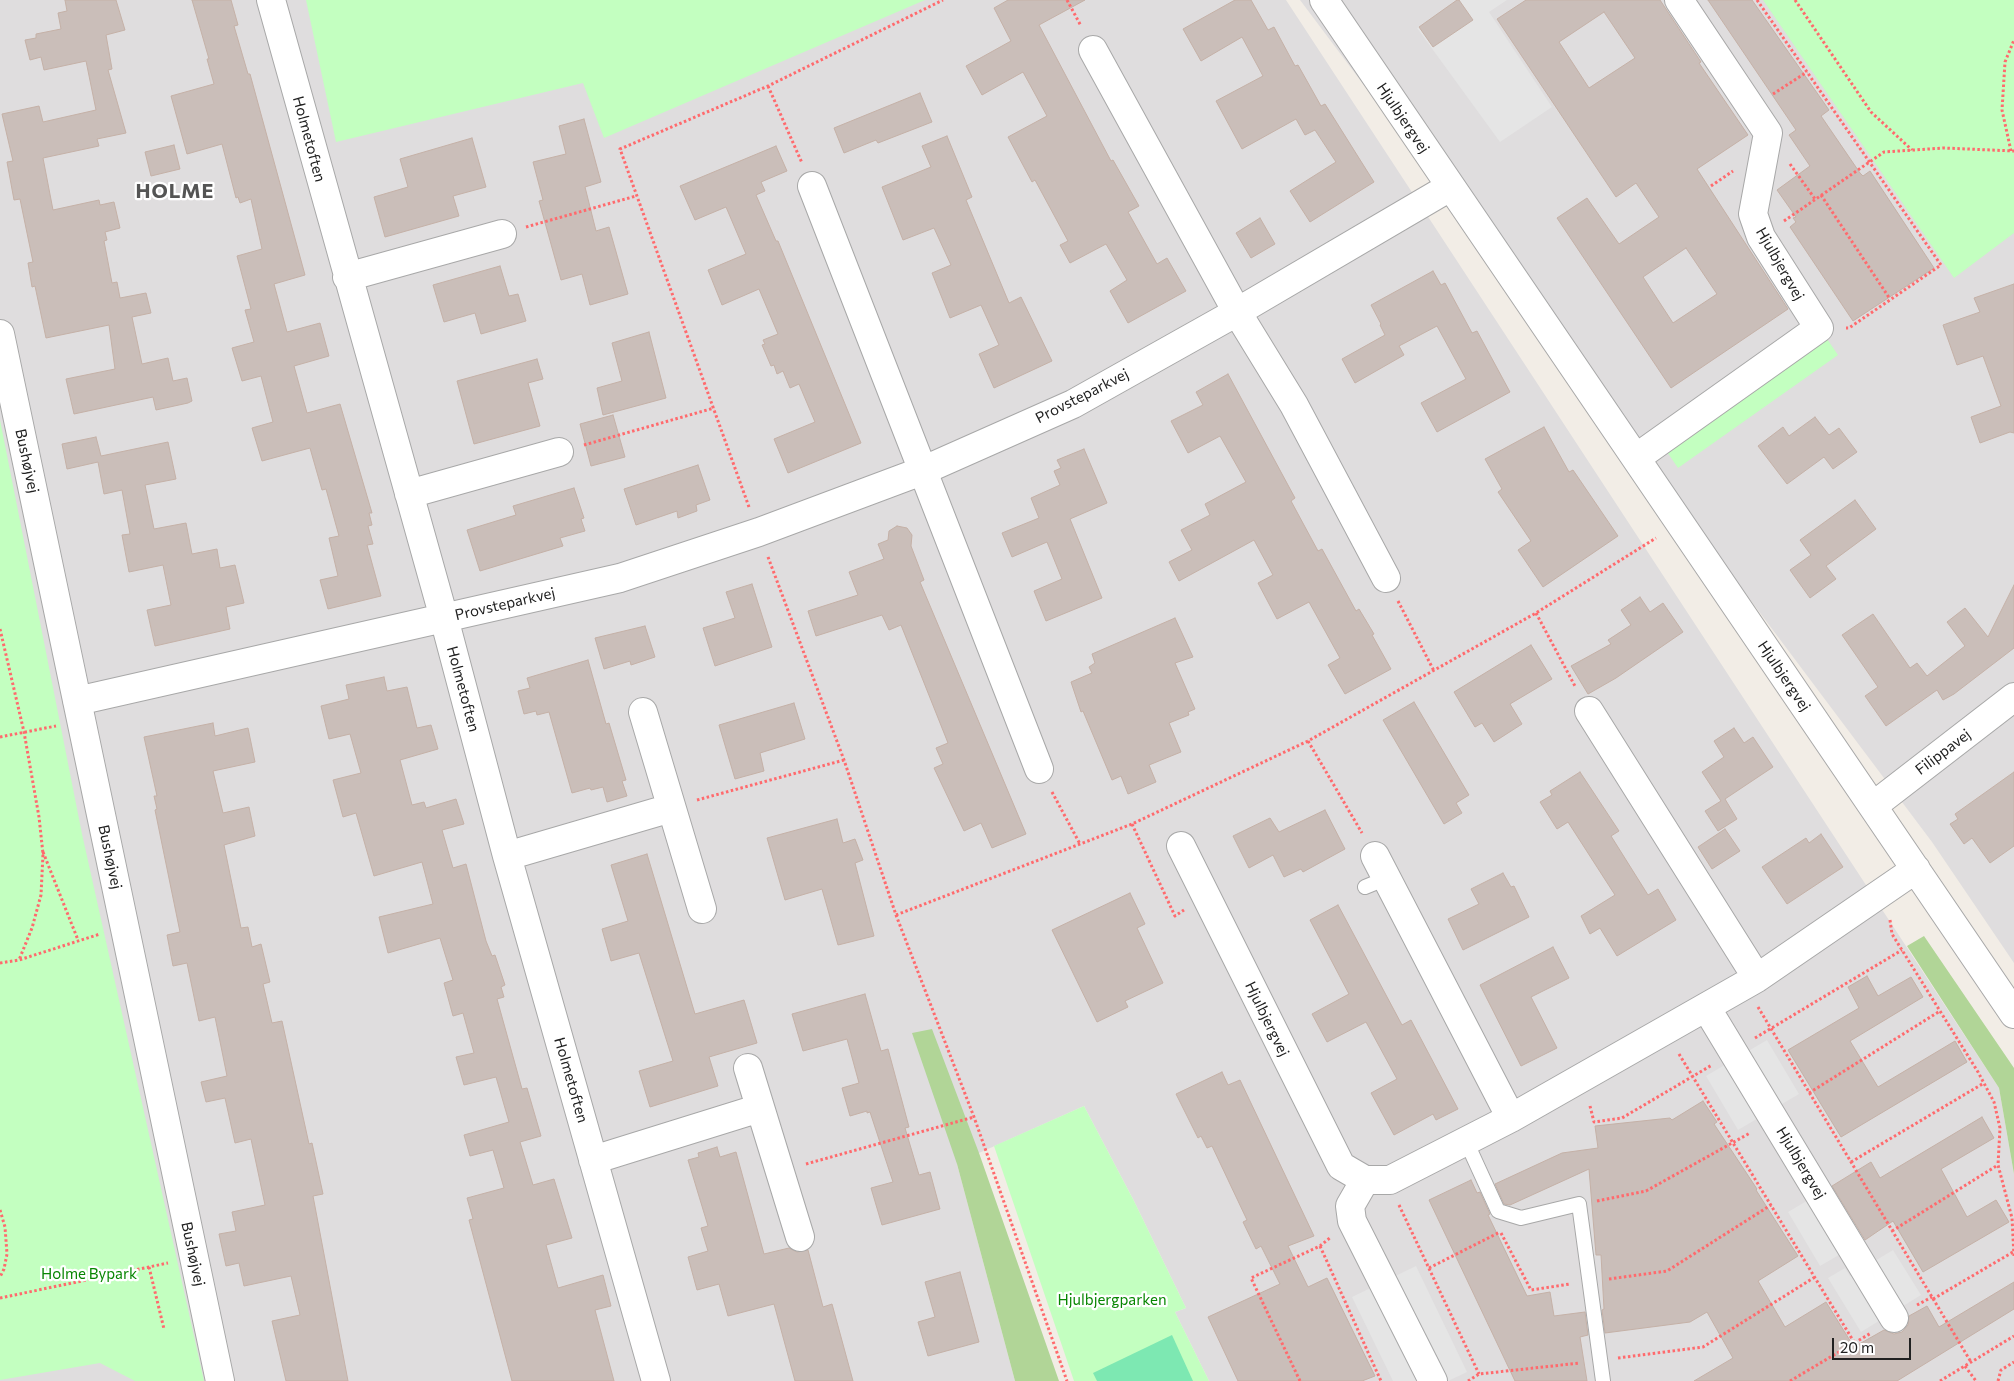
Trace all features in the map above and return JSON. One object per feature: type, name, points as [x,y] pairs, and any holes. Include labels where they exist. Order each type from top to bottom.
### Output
[{"type":"street","name":"Holmetoften","points":[[271,0],[444,618],[508,856],[656,1381]]},
{"type":"street","name":"Hjulbjergvej","points":[[1324,0],[2014,1014]]},
{"type":"street","name":"Hjulbjergvej","points":[[1679,0],[1768,133],[1753,214],[1761,237],[1819,328]]},
{"type":"street","points":[[1093,50],[1238,312],[1294,405],[1386,578]]},
{"type":"street","points":[[812,186],[1039,769]]},
{"type":"street","name":"Provsteparkvej","points":[[79,711],[444,618],[620,578],[759,532],[922,471],[1073,404],[1238,312],[1450,186]]},
{"type":"street","points":[[347,277],[502,234]]},
{"type":"street","points":[[1636,458],[1819,328]]},
{"type":"street","name":"Bushøjvej","points":[[0,334],[220,1381]]},
{"type":"street","points":[[409,494],[559,452]]},
{"type":"street","name":"Filippavej","points":[[1873,806],[2014,697]]},
{"type":"street","points":[[643,712],[702,909]]},
{"type":"street","points":[[1589,712],[1757,991]]},
{"type":"street","points":[[508,856],[671,808]]},
{"type":"street","name":"Hjulbjergvej","points":[[1181,846],[1341,1166],[1365,1180]]},
{"type":"street","points":[[1433,1381],[1352,1220],[1350,1206],[1365,1180],[1390,1180],[1511,1118],[1706,1007],[1757,991],[1916,869]]},
{"type":"street","points":[[1376,874],[1511,1118]]},
{"type":"street","name":"Hjulbjergvej","points":[[1706,1007],[1894,1318]]},
{"type":"street","points":[[748,1068],[800,1237]]},
{"type":"street","points":[[593,1160],[760,1108]]},
{"type":"lane","points":[[1466,1141],[1498,1211],[1520,1218],[1579,1204],[1603,1381]]},
{"type":"path","points":[[943,0],[768,86],[620,149],[844,760],[896,915],[974,1116],[1067,1381]]},
{"type":"path","points":[[1757,0],[1941,265],[1849,328],[1819,328]]},
{"type":"path","points":[[1795,0],[1871,112],[1912,150]]},
{"type":"path","points":[[1761,237],[1884,152],[1944,148],[2013,151],[2002,110],[2004,62],[2014,40]]},
{"type":"path","points":[[1751,108],[1807,72]]},
{"type":"path","points":[[768,86],[812,186]]},
{"type":"path","points":[[1821,195],[1890,299]]},
{"type":"path","points":[[502,234],[636,196]]},
{"type":"path","points":[[559,452],[714,408]]},
{"type":"path","points":[[896,915],[1132,824],[1308,740],[1536,613],[1680,523]]},
{"type":"path","points":[[1386,578],[1434,671]]},
{"type":"path","points":[[1536,613],[1589,712]]},
{"type":"path","points":[[0,629],[24,732],[39,817],[42,849],[41,895],[32,928],[19,960]]},
{"type":"path","points":[[0,737],[24,732],[79,711]]},
{"type":"path","points":[[1308,740],[1376,874]]},
{"type":"path","points":[[671,808],[844,760]]},
{"type":"path","points":[[1039,769],[1080,844]]},
{"type":"path","points":[[1132,824],[1175,916],[1206,897]]},
{"type":"path","points":[[42,849],[78,940]]},
{"type":"path","points":[[1790,1381],[1894,1318],[2013,1254],[2012,1218],[1998,1165],[2000,1128],[1994,1102],[1892,934],[1889,918],[1894,884]]},
{"type":"path","points":[[0,963],[19,960],[78,940],[125,928]]},
{"type":"path","points":[[1757,991],[1809,1093],[1971,1362]]},
{"type":"path","points":[[1809,1093],[1940,1011]]},
{"type":"path","points":[[1676,1049],[1854,1342]]},
{"type":"path","points":[[1851,1162],[1984,1083]]},
{"type":"path","points":[[779,1171],[974,1116]]},
{"type":"path","points":[[1579,1204],[1646,1191],[1774,1119]]},
{"type":"path","points":[[1892,1230],[1998,1165]]},
{"type":"path","points":[[1397,1200],[1479,1374]]},
{"type":"path","points":[[1498,1211],[1500,1232],[1531,1290],[1668,1271],[1770,1205]]},
{"type":"path","points":[[0,1210],[5,1226],[7,1254],[4,1269],[0,1276]]},
{"type":"path","points":[[1300,1381],[1251,1278],[1320,1246],[1352,1220]]},
{"type":"path","points":[[1429,1268],[1500,1232]]},
{"type":"path","points":[[1320,1246],[1381,1381]]},
{"type":"path","points":[[0,1298],[167,1263],[195,1262]]},
{"type":"path","points":[[149,1267],[164,1329]]},
{"type":"path","points":[[1468,1381],[1479,1374],[1703,1347],[1815,1278]]},
{"type":"path","points":[[1940,1381],[2014,1336]]},
{"type":"path","points":[[1998,1381],[2001,1370],[2014,1362]]},
{"type":"path","points":[[1965,1366],[1976,1381]]},
{"type":"shaded area","points":[[0,0],[1286,0],[1999,1088],[2014,1174],[2014,1381],[1209,1381],[1175,1312],[1186,1308],[1134,1201],[1084,1106],[957,1164],[1015,1381],[0,1381]]},
{"type":"shaded area","points":[[1300,0],[2014,0],[2014,963],[1932,842]]},
{"type":"shaded area","points":[[1460,0],[1507,0],[1489,12],[1552,107],[1500,142],[1417,28]]},
{"type":"shaded area","points":[[1767,1040],[1799,1094],[1738,1130],[1706,1076]]},
{"type":"shaded area","points":[[1847,1177],[1880,1231],[1820,1266],[1788,1212]]},
{"type":"shaded area","points":[[1893,1250],[1921,1295],[1861,1332],[1828,1278],[1845,1268],[1850,1276]]},
{"type":"shaded area","points":[[1416,1266],[1467,1372],[1448,1381],[1393,1381],[1352,1297]]},
{"type":"green space","points":[[306,0],[925,0],[604,138],[583,83],[336,142]]},
{"type":"green space","points":[[1763,0],[2014,0],[2014,233],[1954,278]]},
{"type":"green space","points":[[1823,333],[1838,355],[1678,468],[1652,430]]},
{"type":"green space","name":"Holme Bypark","points":[[0,420],[82,834],[204,1381],[135,1381],[100,1363],[0,1380]]},
{"type":"green space","points":[[1924,936],[2014,1068],[2014,1174],[1999,1088],[1907,946]]},
{"type":"green space","points":[[932,1029],[979,1153],[1059,1381],[1015,1381],[957,1164],[912,1033]]},
{"type":"green space","name":"Hjulbjergparken","points":[[1084,1106],[1134,1201],[1186,1308],[1175,1312],[1209,1381],[1074,1381],[994,1146]]},
{"type":"green space","points":[[1172,1335],[1193,1381],[1097,1381],[1093,1373]]},
{"type":"building","points":[[65,0],[116,0],[125,30],[106,35],[112,69],[108,70],[126,133],[97,139],[99,146],[43,158],[53,210],[99,200],[100,205],[114,202],[120,228],[105,232],[107,240],[104,241],[112,283],[117,282],[120,298],[146,293],[151,313],[132,317],[142,364],[168,358],[173,381],[187,378],[192,401],[188,403],[156,410],[153,397],[74,414],[66,379],[115,369],[109,325],[46,338],[35,286],[32,287],[28,263],[33,262],[20,199],[14,200],[7,162],[13,161],[2,114],[39,106],[43,122],[96,110],[86,61],[44,70],[41,57],[30,60],[25,40],[36,38],[36,34],[61,29],[58,13],[67,11]]},
{"type":"building","points":[[192,0],[231,0],[238,25],[234,26],[248,74],[250,74],[305,275],[274,284],[287,332],[320,323],[329,356],[294,366],[307,413],[340,404],[372,513],[369,513],[372,525],[368,526],[373,544],[367,545],[381,596],[328,609],[320,580],[338,576],[329,538],[339,536],[326,489],[322,490],[310,448],[262,461],[252,428],[273,422],[261,376],[242,381],[232,348],[254,342],[245,310],[251,309],[237,256],[262,249],[251,199],[240,203],[238,197],[236,198],[222,144],[187,154],[171,96],[214,84]]},
{"type":"building","points":[[1008,0],[1085,0],[1039,25],[1111,161],[1113,160],[1139,206],[1128,212],[1157,264],[1167,258],[1186,291],[1128,323],[1110,291],[1127,280],[1106,244],[1070,263],[1060,245],[1068,241],[1035,180],[1032,182],[1008,137],[1047,116],[1023,72],[982,95],[966,66],[1011,41],[994,8]]},
{"type":"building","points":[[1235,0],[1251,0],[1268,30],[1274,27],[1295,66],[1298,65],[1321,106],[1325,104],[1374,182],[1310,222],[1290,191],[1336,162],[1315,130],[1305,135],[1296,119],[1242,149],[1216,101],[1263,76],[1242,37],[1201,61],[1183,29]]},
{"type":"building","points":[[1459,0],[1473,20],[1433,47],[1419,27]]},
{"type":"building","points":[[1526,0],[1660,0],[1701,62],[1699,63],[1748,135],[1697,169],[1788,309],[1671,388],[1557,218],[1587,198],[1619,244],[1659,217],[1636,183],[1616,197],[1497,19]],"holes":[[[1604,12],[1635,58],[1589,88],[1559,42]],[[1686,248],[1717,294],[1673,323],[1643,277]]]},
{"type":"building","points":[[1708,0],[1752,0],[1829,110],[1821,116],[1860,173],[1863,176],[1870,171],[1934,268],[1853,321],[1790,227],[1796,222],[1793,218],[1796,217],[1777,190],[1810,166],[1789,135],[1796,130]]},
{"type":"building","points":[[920,93],[932,122],[878,143],[876,140],[844,153],[834,128]]},
{"type":"building","points":[[584,119],[601,182],[585,187],[596,231],[609,227],[628,294],[590,305],[582,274],[561,280],[539,201],[543,200],[533,162],[566,154],[559,126]]},
{"type":"building","points":[[947,136],[972,197],[966,200],[1009,303],[1021,297],[1052,361],[994,388],[979,354],[999,345],[981,305],[950,318],[932,273],[951,265],[934,228],[903,240],[882,187],[931,167],[922,146]]},
{"type":"building","points":[[472,138],[486,187],[453,196],[459,216],[385,237],[374,197],[408,187],[400,159]]},
{"type":"building","points":[[174,145],[180,169],[151,176],[145,152]]},
{"type":"building","points":[[776,146],[787,171],[761,182],[765,191],[756,195],[776,241],[778,241],[861,443],[788,473],[774,439],[815,422],[799,384],[790,388],[783,371],[777,374],[774,365],[771,366],[762,345],[765,344],[763,340],[778,334],[759,289],[722,305],[708,270],[746,254],[726,207],[695,220],[680,186]]},
{"type":"building","points":[[1260,218],[1275,244],[1251,258],[1236,233]]},
{"type":"building","points":[[500,266],[509,296],[518,294],[526,321],[481,334],[475,313],[444,322],[433,285]]},
{"type":"building","points":[[1433,271],[1441,285],[1445,283],[1472,333],[1477,331],[1510,392],[1437,432],[1421,403],[1466,379],[1437,326],[1399,346],[1404,355],[1355,383],[1342,359],[1385,335],[1371,305]]},
{"type":"building","points":[[2014,284],[2014,433],[2010,432],[1980,443],[1971,417],[2001,406],[1983,356],[1957,365],[1943,325],[1980,312],[1974,298]]},
{"type":"building","points":[[649,332],[666,398],[603,415],[597,388],[622,381],[612,343]]},
{"type":"building","points":[[537,359],[543,379],[528,383],[540,426],[474,444],[457,381]]},
{"type":"building","points":[[1228,374],[1295,498],[1291,501],[1318,551],[1322,549],[1356,611],[1359,609],[1374,634],[1372,635],[1391,669],[1345,694],[1328,665],[1340,658],[1309,602],[1277,619],[1258,583],[1273,575],[1254,540],[1179,581],[1169,562],[1192,550],[1181,530],[1210,515],[1205,504],[1246,482],[1220,436],[1188,453],[1171,421],[1203,405],[1196,392]]},
{"type":"building","points":[[613,415],[625,457],[591,466],[580,424]]},
{"type":"building","points":[[1815,417],[1829,435],[1839,428],[1857,452],[1833,469],[1824,457],[1787,484],[1758,446],[1783,427],[1789,436]]},
{"type":"building","points":[[1544,427],[1569,472],[1573,470],[1618,536],[1543,587],[1518,550],[1531,541],[1498,492],[1502,489],[1485,459]]},
{"type":"building","points":[[96,437],[101,456],[168,442],[176,479],[145,485],[154,529],[186,523],[192,554],[217,549],[220,568],[235,565],[244,603],[226,607],[230,629],[155,646],[147,610],[171,605],[163,565],[129,572],[122,535],[130,534],[122,490],[104,494],[98,462],[67,469],[62,444]]},
{"type":"building","points":[[1084,449],[1107,503],[1070,519],[1102,598],[1046,621],[1034,591],[1062,579],[1047,542],[1012,557],[1002,533],[1039,518],[1031,498],[1060,485],[1054,471],[1061,468],[1057,460]]},
{"type":"building","points":[[698,465],[710,500],[696,505],[697,511],[678,518],[677,511],[636,525],[624,489]]},
{"type":"building","points":[[574,488],[584,518],[581,519],[585,531],[560,538],[563,546],[480,571],[467,530],[516,515],[513,506]]},
{"type":"building","points":[[1855,500],[1876,529],[1826,566],[1836,579],[1810,598],[1790,570],[1811,555],[1800,540]]},
{"type":"building","points":[[897,526],[907,528],[912,535],[911,546],[924,580],[920,582],[1026,834],[992,848],[981,823],[964,831],[934,768],[943,764],[936,748],[948,743],[901,625],[889,630],[882,615],[816,636],[808,611],[858,595],[849,572],[884,559],[878,544],[888,540],[889,531]]},
{"type":"building","points":[[752,584],[772,647],[715,666],[703,628],[735,618],[726,592]]},
{"type":"building","points":[[2014,585],[2014,648],[1954,694],[1943,700],[1937,690],[1886,726],[1865,696],[1878,687],[1842,635],[1873,614],[1910,668],[1917,663],[1927,676],[1965,646],[1947,622],[1965,608],[1988,637]]},
{"type":"building","points":[[1640,597],[1650,612],[1663,603],[1683,632],[1616,678],[1588,694],[1571,666],[1611,644],[1608,640],[1631,625],[1621,610]]},
{"type":"building","points":[[1175,618],[1193,657],[1175,663],[1195,709],[1188,712],[1189,715],[1169,723],[1181,752],[1149,765],[1156,782],[1128,794],[1121,776],[1112,780],[1083,711],[1081,712],[1071,682],[1092,673],[1089,667],[1095,663],[1092,654]]},
{"type":"building","points":[[645,626],[655,657],[631,665],[630,661],[604,669],[595,638]]},
{"type":"building","points":[[1531,645],[1552,679],[1510,704],[1522,724],[1494,742],[1482,723],[1475,727],[1454,692]]},
{"type":"building","points":[[588,660],[606,724],[609,723],[626,780],[622,781],[627,796],[607,802],[603,787],[572,793],[549,712],[537,715],[536,711],[524,714],[518,691],[530,688],[527,678]]},
{"type":"building","points":[[384,677],[387,691],[407,687],[417,728],[431,725],[438,749],[400,760],[412,805],[424,802],[426,808],[456,799],[464,824],[442,830],[453,868],[466,864],[486,941],[492,956],[495,955],[505,985],[501,987],[504,997],[497,999],[522,1089],[527,1088],[541,1136],[520,1142],[533,1185],[554,1179],[572,1238],[546,1245],[558,1288],[603,1275],[611,1306],[595,1310],[614,1381],[512,1381],[469,1220],[473,1219],[467,1198],[504,1188],[493,1150],[470,1156],[464,1135],[509,1122],[496,1077],[464,1085],[456,1057],[474,1053],[463,1013],[453,1016],[444,983],[453,980],[440,938],[388,953],[379,917],[433,904],[422,862],[374,876],[356,813],[343,817],[333,780],[361,773],[350,734],[329,739],[321,706],[349,699],[346,685]]},
{"type":"building","points":[[1414,702],[1469,795],[1456,803],[1462,813],[1444,824],[1383,720]]},
{"type":"building","points":[[794,703],[805,739],[760,753],[764,771],[735,779],[719,725]]},
{"type":"building","points":[[213,723],[215,736],[248,728],[255,762],[213,771],[223,813],[249,807],[255,836],[224,845],[241,928],[248,927],[252,947],[261,944],[270,982],[263,984],[272,1023],[282,1021],[309,1144],[312,1143],[323,1194],[313,1196],[348,1381],[286,1381],[272,1321],[300,1315],[291,1276],[244,1286],[239,1263],[226,1266],[219,1234],[236,1231],[232,1212],[265,1205],[251,1139],[235,1143],[225,1098],[206,1102],[201,1082],[227,1076],[215,1017],[199,1021],[187,963],[173,966],[167,935],[180,932],[155,810],[157,809],[154,796],[157,796],[144,737]]},
{"type":"building","points":[[1734,728],[1744,743],[1753,737],[1773,767],[1725,799],[1737,819],[1718,831],[1705,811],[1721,801],[1702,772],[1724,757],[1714,741]]},
{"type":"building","points":[[1580,772],[1619,831],[1611,836],[1648,895],[1658,889],[1676,920],[1617,956],[1600,928],[1590,934],[1581,916],[1615,895],[1568,822],[1557,829],[1540,802],[1552,795],[1550,791]]},
{"type":"building","points":[[2014,772],[2014,846],[1990,863],[1972,838],[1964,844],[1950,824],[1958,819],[1955,814]]},
{"type":"building","points":[[1325,810],[1345,849],[1303,872],[1301,869],[1284,877],[1273,855],[1249,868],[1233,836],[1270,818],[1279,832]]},
{"type":"building","points":[[837,819],[843,843],[855,839],[863,860],[855,863],[874,936],[838,945],[822,889],[785,900],[767,838]]},
{"type":"building","points":[[1725,829],[1740,851],[1712,869],[1698,847]]},
{"type":"building","points":[[1821,834],[1843,867],[1787,904],[1762,867],[1806,838],[1809,843]]},
{"type":"building","points":[[647,854],[695,1014],[744,1000],[757,1043],[709,1057],[718,1086],[650,1107],[639,1071],[673,1061],[639,953],[611,961],[602,929],[628,921],[611,865]]},
{"type":"building","points":[[1503,873],[1511,887],[1514,886],[1529,917],[1463,950],[1448,919],[1479,904],[1471,889]]},
{"type":"building","points":[[1130,893],[1145,924],[1137,928],[1163,983],[1125,1001],[1128,1007],[1097,1022],[1052,930]]},
{"type":"building","points":[[1338,905],[1402,1025],[1411,1020],[1458,1109],[1436,1120],[1433,1114],[1394,1135],[1371,1093],[1397,1079],[1366,1022],[1327,1042],[1312,1014],[1349,994],[1310,920]]},
{"type":"building","points":[[1553,947],[1569,978],[1531,997],[1557,1048],[1521,1066],[1480,985]]},
{"type":"building","points":[[1867,976],[1878,996],[1911,977],[1923,997],[1850,1041],[1878,1087],[1955,1041],[1967,1062],[1841,1137],[1788,1050],[1859,1008],[1848,987]]},
{"type":"building","points":[[865,994],[881,1051],[888,1049],[909,1127],[905,1128],[919,1175],[930,1172],[940,1209],[882,1225],[871,1188],[893,1182],[870,1112],[867,1113],[867,1111],[850,1116],[842,1088],[859,1083],[847,1039],[803,1051],[792,1014]]},
{"type":"building","points":[[1222,1072],[1228,1085],[1240,1080],[1314,1236],[1288,1246],[1308,1287],[1327,1278],[1375,1376],[1362,1381],[1238,1381],[1208,1317],[1280,1284],[1261,1246],[1256,1249],[1243,1222],[1247,1220],[1212,1146],[1207,1148],[1201,1136],[1198,1138],[1176,1094]]},
{"type":"building","points":[[1703,1101],[1717,1122],[1714,1124],[1798,1256],[1758,1281],[1785,1327],[1826,1302],[1854,1347],[1884,1330],[1894,1334],[1902,1332],[1908,1325],[1909,1316],[1927,1306],[1939,1327],[2014,1282],[2014,1309],[1897,1381],[1694,1381],[1733,1358],[1707,1312],[1690,1322],[1605,1333],[1602,1310],[1604,1309],[1601,1255],[1596,1255],[1589,1169],[1510,1205],[1504,1204],[1495,1184],[1562,1153],[1598,1148],[1595,1126],[1670,1118],[1672,1120]]},
{"type":"building","points":[[1982,1117],[1994,1138],[1941,1169],[1967,1217],[1996,1200],[2009,1222],[1923,1272],[1893,1221],[1865,1240],[1832,1186],[1871,1162],[1880,1178]]},
{"type":"building","points":[[717,1147],[720,1157],[736,1152],[764,1254],[789,1248],[797,1252],[808,1250],[823,1307],[832,1304],[853,1381],[795,1381],[774,1304],[728,1316],[719,1284],[697,1290],[688,1257],[708,1251],[701,1228],[708,1226],[688,1160],[699,1157],[698,1153]]},
{"type":"building","points":[[1471,1180],[1477,1193],[1480,1192],[1490,1214],[1488,1215],[1527,1296],[1550,1292],[1554,1316],[1585,1312],[1588,1335],[1580,1337],[1587,1381],[1515,1381],[1429,1200]]},
{"type":"building","points":[[960,1272],[979,1342],[928,1356],[918,1322],[935,1317],[925,1282]]},
{"type":"district","name":"HOLME","points":[[175,191]]}]
